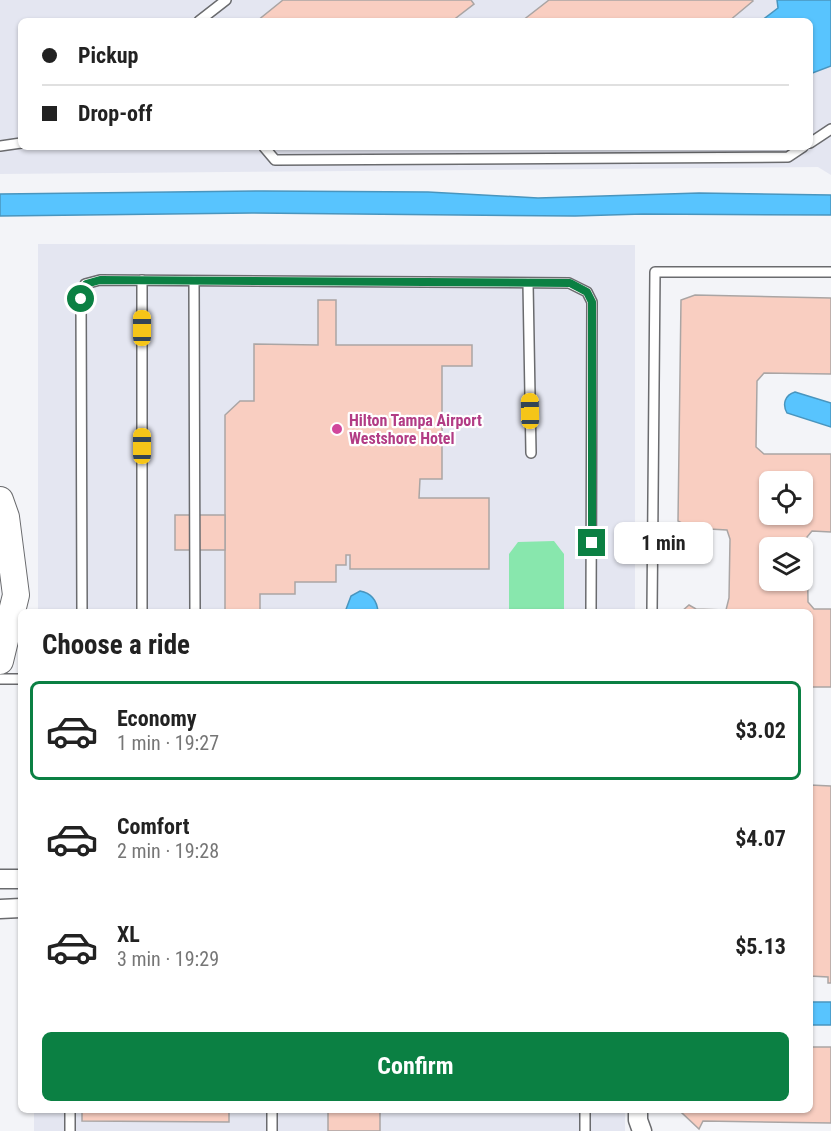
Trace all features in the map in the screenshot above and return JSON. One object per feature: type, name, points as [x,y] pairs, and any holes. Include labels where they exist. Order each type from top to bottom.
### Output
[{"type":"street","points":[[0,500],[6,517],[16,595],[0,661]]},
{"type":"street","points":[[0,879],[18,879]]},
{"type":"street","points":[[0,909],[18,908]]},
{"type":"street","points":[[638,1113],[642,1131]]},
{"type":"lane","points":[[204,18],[226,0]]},
{"type":"lane","points":[[813,140],[831,129]]},
{"type":"lane","points":[[0,146],[18,143]]},
{"type":"lane","points":[[267,150],[275,160],[788,157],[798,150]]},
{"type":"lane","points":[[482,150],[482,159]]},
{"type":"lane","points":[[652,609],[655,272],[831,272]]},
{"type":"lane","points":[[82,609],[81,299],[86,284],[100,280],[570,283],[587,292],[592,302],[591,609]]},
{"type":"lane","points":[[142,280],[142,609]]},
{"type":"lane","points":[[194,281],[195,609]]},
{"type":"lane","points":[[528,283],[531,453]]},
{"type":"lane","points":[[0,679],[18,679]]},
{"type":"lane","points":[[70,1113],[70,1131]]},
{"type":"lane","points":[[272,1113],[272,1131]]},
{"type":"lane","points":[[585,1113],[585,1131]]},
{"type":"shaded area","points":[[0,0],[831,0],[831,175],[818,167],[0,174]]},
{"type":"shaded area","name":"Hilton Tampa Airport Westshore Hotel","points":[[38,244],[635,245],[635,609],[38,609]]},
{"type":"shaded area","points":[[34,1113],[625,1113],[625,1131],[34,1131]]},
{"type":"green space","points":[[554,541],[564,554],[564,609],[509,609],[509,554],[518,542]]},
{"type":"water","points":[[777,0],[831,0],[831,66],[813,73],[813,18],[765,18],[778,8]]},
{"type":"water","points":[[428,192],[538,198],[699,193],[831,195],[831,215],[575,216],[252,213],[0,216],[0,194]]},
{"type":"water","points":[[795,392],[831,403],[831,427],[787,413],[785,400]]},
{"type":"water","points":[[360,591],[367,593],[373,598],[377,609],[346,609],[351,596]]},
{"type":"water","points":[[813,1002],[831,1002],[831,1025],[813,1025]]},
{"type":"building","points":[[283,0],[471,0],[474,4],[456,18],[261,18]]},
{"type":"building","points":[[549,0],[753,1],[733,18],[526,18]]},
{"type":"building","points":[[695,295],[831,298],[831,374],[764,373],[757,381],[756,447],[764,454],[831,454],[831,532],[812,531],[807,537],[759,537],[759,591],[808,591],[808,602],[814,609],[831,609],[831,687],[813,687],[813,609],[726,609],[729,598],[730,539],[727,530],[691,528],[678,521],[681,300]]},
{"type":"building","points":[[318,300],[336,300],[336,345],[472,345],[472,366],[442,366],[442,479],[420,479],[419,498],[489,498],[489,569],[350,569],[350,555],[346,555],[346,565],[336,565],[336,582],[295,582],[295,594],[260,594],[260,609],[225,609],[225,415],[240,401],[254,401],[254,344],[318,345]]},
{"type":"building","points":[[175,515],[225,515],[225,550],[175,550]]},
{"type":"building","points":[[689,605],[696,609],[684,609]]},
{"type":"building","points":[[813,785],[831,786],[831,983],[828,983],[828,977],[813,976]]},
{"type":"building","points":[[813,1047],[831,1047],[831,1123],[703,1121],[699,1129],[682,1113],[813,1113]]},
{"type":"building","points":[[82,1113],[229,1113],[229,1122],[82,1121]]},
{"type":"building","points":[[328,1113],[380,1113],[380,1131],[328,1131]]},
{"type":"place","name":"Hilton Tampa Airport Westshore Hotel","points":[[337,429]]},
{"type":"route","points":[[81,299],[86,284],[100,280],[570,283],[587,292],[592,302],[592,543]]}]
